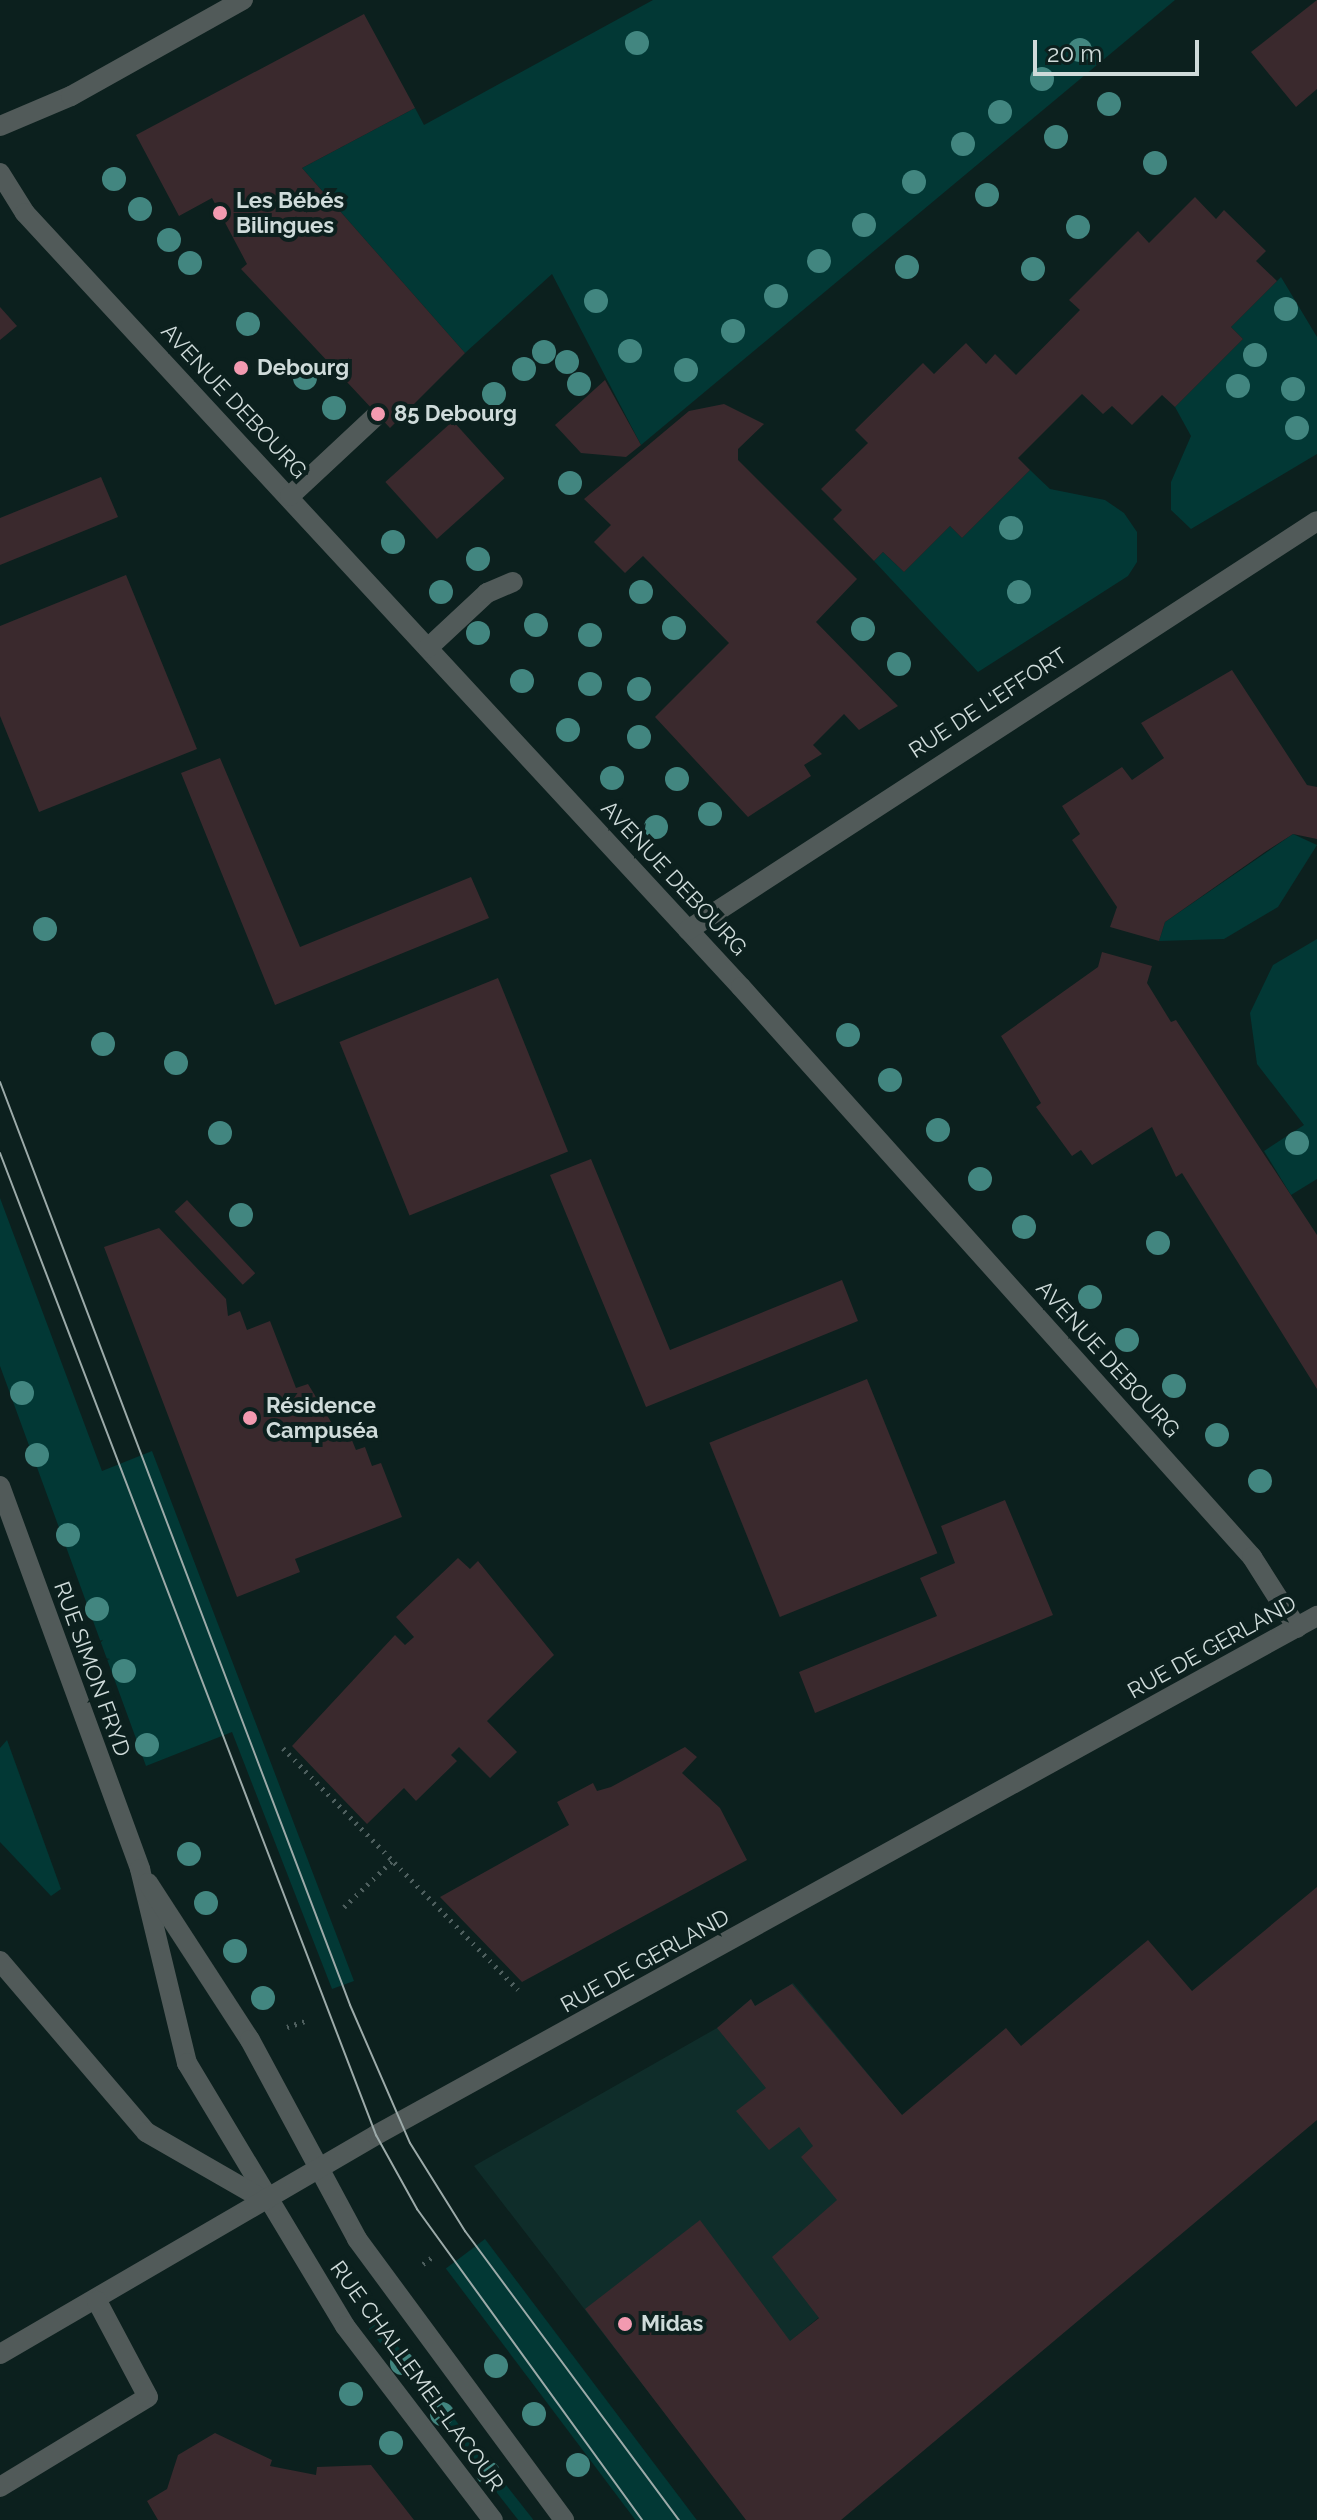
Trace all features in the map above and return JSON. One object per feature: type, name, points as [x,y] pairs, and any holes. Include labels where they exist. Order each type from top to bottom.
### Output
[{"type":"street","points":[[0,126],[71,96],[243,0]]},
{"type":"street","name":"AVENUE DEBOURG","points":[[0,173],[25,213],[290,496],[688,930],[1252,1557],[1297,1628]]},
{"type":"street","points":[[290,496],[378,414]]},
{"type":"street","name":"RUE DE L'EFFORT","points":[[688,930],[1317,521]]},
{"type":"street","points":[[428,648],[487,593],[513,582]]},
{"type":"street","name":"RUE SIMON FRYD","points":[[0,1486],[140,1869],[187,2063],[266,2201]]},
{"type":"street","name":"RUE DE GERLAND","points":[[0,2354],[97,2301],[317,2169],[1317,1616]]},
{"type":"street","name":"RUE SIMON FRYD","points":[[140,1869],[250,2040],[317,2169]]},
{"type":"street","name":"RUE CHALLEMEL-LACOUR","points":[[0,1961],[146,2132],[266,2201],[345,2326],[493,2520]]},
{"type":"street","name":"RUE CHALLEMEL-LACOUR","points":[[317,2169],[418,2329],[564,2520]]},
{"type":"street","points":[[0,2487],[148,2397],[97,2301]]},
{"type":"path","points":[[283,1748],[518,1990]]},
{"type":"path","points":[[344,1907],[392,1861]]},
{"type":"path","points":[[423,2264],[434,2256]]},
{"type":"shaded area","points":[[653,0],[1175,0],[641,445],[552,274],[465,353],[302,168],[415,108],[424,125]]},
{"type":"shaded area","points":[[1281,277],[1317,337],[1317,454],[1191,529],[1171,510],[1171,482],[1191,436],[1175,407],[1243,339],[1231,327]]},
{"type":"shaded area","points":[[1030,470],[1050,489],[1105,500],[1124,513],[1137,532],[1137,562],[1128,576],[978,672],[874,561],[883,552],[904,572],[950,526],[962,538]]},
{"type":"shaded area","points":[[1293,834],[1317,845],[1278,907],[1224,939],[1159,941],[1165,922]]},
{"type":"shaded area","points":[[1317,939],[1317,1179],[1291,1195],[1264,1151],[1304,1125],[1257,1064],[1250,1013],[1273,965]]},
{"type":"shaded area","points":[[0,1198],[102,1471],[152,1451],[354,1981],[332,1989],[232,1732],[146,1766],[0,1366]]},
{"type":"shaded area","points":[[7,1740],[61,1889],[51,1896],[0,1842],[0,1748]]},
{"type":"shaded area","points":[[793,1983],[967,2194],[680,2433],[474,2166],[717,2028],[751,1999],[755,2006]]},
{"type":"shaded area","points":[[485,2239],[697,2520],[635,2520],[446,2268]]},
{"type":"shaded area","points":[[378,2321],[533,2520],[518,2520],[369,2328]]},
{"type":"building","points":[[1317,0],[1317,89],[1296,107],[1251,52]]},
{"type":"building","points":[[364,14],[415,108],[302,168],[465,353],[390,428],[241,269],[247,264],[212,198],[179,216],[136,135]]},
{"type":"building","points":[[1195,197],[1216,219],[1224,210],[1266,251],[1256,261],[1277,281],[1231,327],[1243,339],[1175,407],[1162,395],[1132,425],[1112,406],[1103,414],[1082,394],[1018,458],[1030,470],[962,538],[950,526],[904,572],[883,552],[874,561],[833,519],[842,510],[821,489],[868,443],[855,430],[923,363],[934,374],[966,343],[986,364],[995,354],[1016,375],[1080,310],[1069,300],[1138,231],[1149,243]]},
{"type":"building","points":[[0,307],[17,326],[0,340]]},
{"type":"building","points":[[605,380],[641,445],[626,457],[581,453],[555,425]]},
{"type":"building","points":[[724,404],[764,424],[738,449],[738,460],[857,579],[816,622],[898,706],[859,730],[844,714],[813,745],[822,754],[804,765],[811,776],[748,817],[655,717],[729,643],[643,556],[625,573],[594,542],[611,525],[584,499],[689,411]]},
{"type":"building","points":[[453,421],[505,478],[437,539],[385,482]]},
{"type":"building","points":[[101,477],[118,517],[0,565],[0,518]]},
{"type":"building","points":[[126,575],[197,749],[39,812],[0,716],[0,626]]},
{"type":"building","points":[[1232,670],[1307,785],[1317,787],[1317,839],[1293,834],[1265,852],[1165,922],[1159,941],[1110,927],[1117,907],[1072,840],[1080,834],[1062,806],[1122,767],[1132,780],[1164,758],[1141,723]]},
{"type":"building","points":[[220,758],[300,947],[471,877],[489,918],[275,1005],[181,773]]},
{"type":"building","points":[[1102,952],[1152,966],[1147,983],[1171,1022],[1176,1020],[1317,1235],[1317,1389],[1182,1173],[1176,1177],[1152,1127],[1092,1165],[1081,1150],[1072,1156],[1036,1107],[1041,1103],[1001,1036],[1098,967]]},
{"type":"building","points":[[498,978],[568,1151],[410,1215],[339,1042]]},
{"type":"building","points":[[591,1159],[670,1350],[842,1280],[858,1321],[646,1407],[550,1175]]},
{"type":"building","points":[[187,1200],[255,1273],[243,1285],[175,1212]]},
{"type":"building","name":"Résidence Campuséa","points":[[159,1228],[226,1299],[228,1316],[240,1311],[247,1330],[270,1321],[296,1388],[308,1384],[336,1430],[346,1426],[356,1450],[365,1447],[372,1466],[381,1463],[402,1517],[295,1559],[300,1572],[237,1597],[104,1247]]},
{"type":"building","points":[[867,1379],[937,1553],[780,1617],[709,1443]]},
{"type":"building","points":[[1005,1500],[1053,1615],[815,1713],[799,1672],[937,1616],[920,1578],[955,1563],[941,1526]]},
{"type":"building","points":[[458,1558],[470,1569],[478,1561],[554,1655],[487,1721],[517,1752],[490,1778],[459,1747],[451,1755],[457,1761],[416,1801],[404,1788],[367,1824],[292,1746],[395,1635],[405,1645],[414,1637],[396,1617]]},
{"type":"building","points":[[685,1747],[697,1757],[682,1773],[720,1808],[747,1860],[522,1982],[440,1897],[569,1825],[557,1802],[593,1783],[597,1791],[611,1787]]},
{"type":"building","points":[[1317,1887],[1317,2120],[841,2520],[746,2520],[585,2309],[700,2220],[790,2341],[819,2318],[772,2257],[837,2200],[801,2157],[813,2146],[799,2127],[769,2150],[736,2111],[766,2088],[717,2028],[751,1999],[755,2006],[792,1984],[902,2115],[1006,2028],[1021,2046],[1148,1940],[1192,1991]]},
{"type":"building","points":[[215,2433],[272,2460],[270,2466],[316,2475],[317,2467],[371,2465],[414,2520],[158,2520],[147,2501],[167,2489],[178,2455]]},
{"type":"tram line","points":[[0,1082],[350,2005],[410,2143],[465,2231],[679,2520]]},
{"type":"tram line","points":[[0,1153],[376,2135],[417,2209],[642,2520]]},
{"type":"place","name":"Les Bébés Bilingues","points":[[220,213]]},
{"type":"place","name":"Debourg","points":[[241,368]]},
{"type":"place","name":"85 Debourg","points":[[378,414]]},
{"type":"place","name":"Résidence Campuséa","points":[[250,1418]]},
{"type":"place","name":"Midas","points":[[625,2324]]}]
